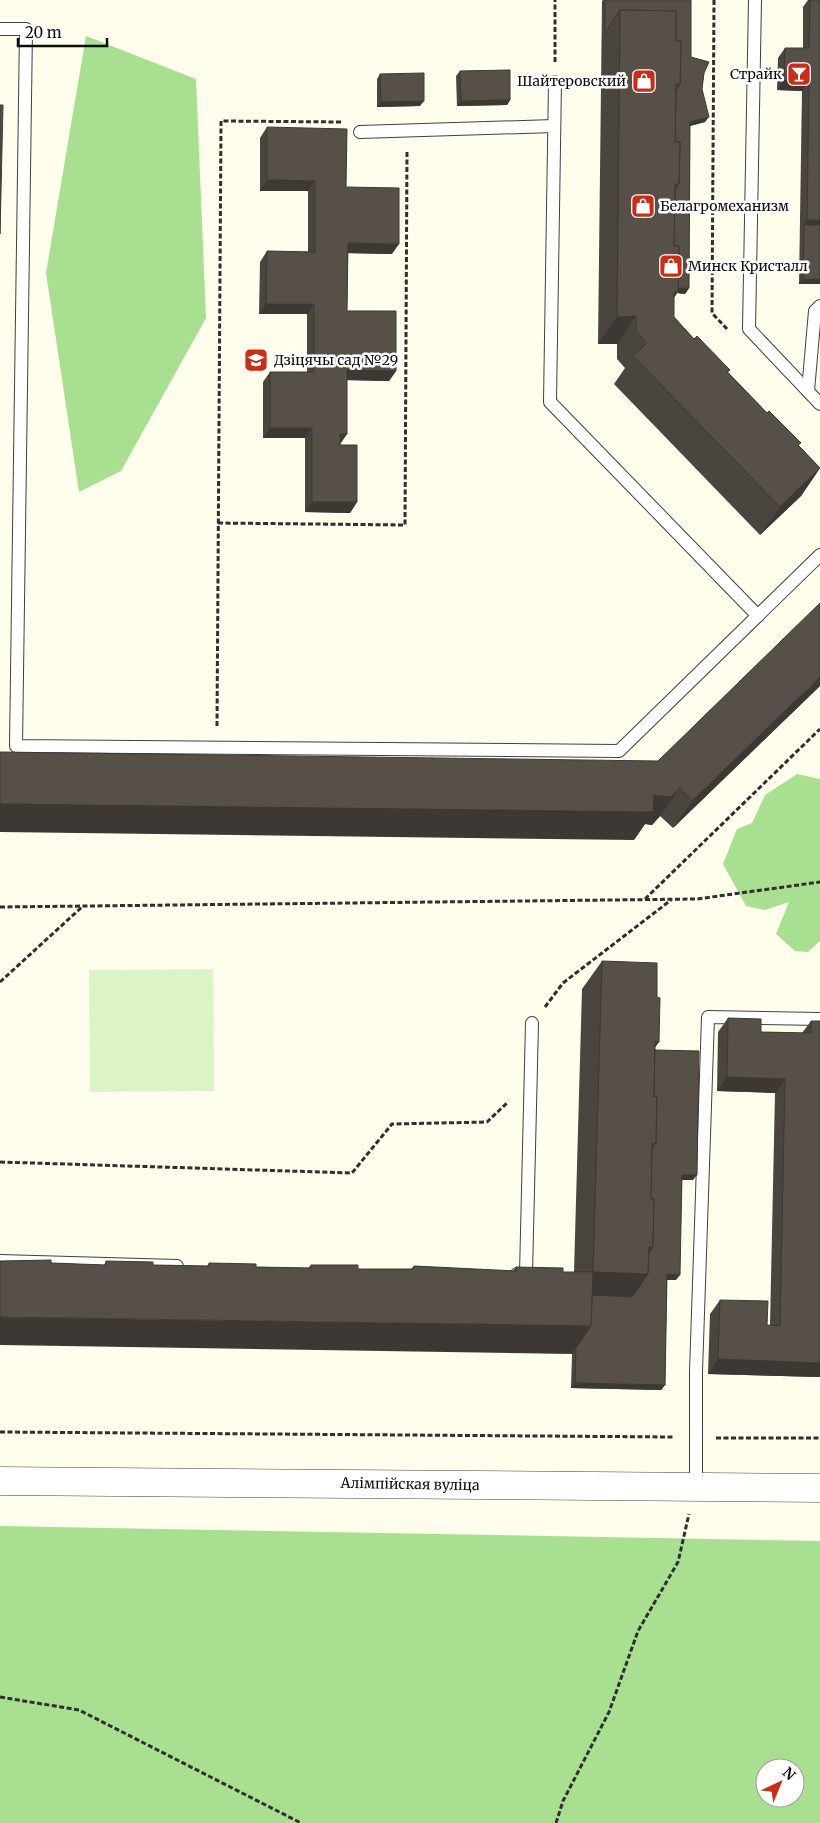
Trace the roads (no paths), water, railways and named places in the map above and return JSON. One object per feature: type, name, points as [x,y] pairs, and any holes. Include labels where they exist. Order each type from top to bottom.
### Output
[{"type":"street","name":"Алімпійская вуліца","points":[[0,1480],[820,1488]]},
{"type":"lane","points":[[755,0],[749,329],[820,404]]},
{"type":"lane","points":[[0,29],[26,29],[16,746],[619,751],[820,555]]},
{"type":"lane","points":[[555,82],[550,402],[758,616]]},
{"type":"lane","points":[[360,132],[554,126]]},
{"type":"lane","points":[[808,391],[815,311],[820,306]]},
{"type":"lane","points":[[696,1487],[696,1372],[708,1017],[820,1019]]},
{"type":"lane","points":[[506,1274],[526,1274],[532,1023]]},
{"type":"lane","points":[[0,1261],[191,1266]]},
{"type":"place","name":"Страйк","points":[[799,74]]},
{"type":"place","name":"Шайтеровский","points":[[644,81]]},
{"type":"place","name":"Белагромеханизм","points":[[643,206]]},
{"type":"place","name":"Минск Кристалл","points":[[671,266]]},
{"type":"place","name":"Дзіцячы сад №29","points":[[256,360]]}]
